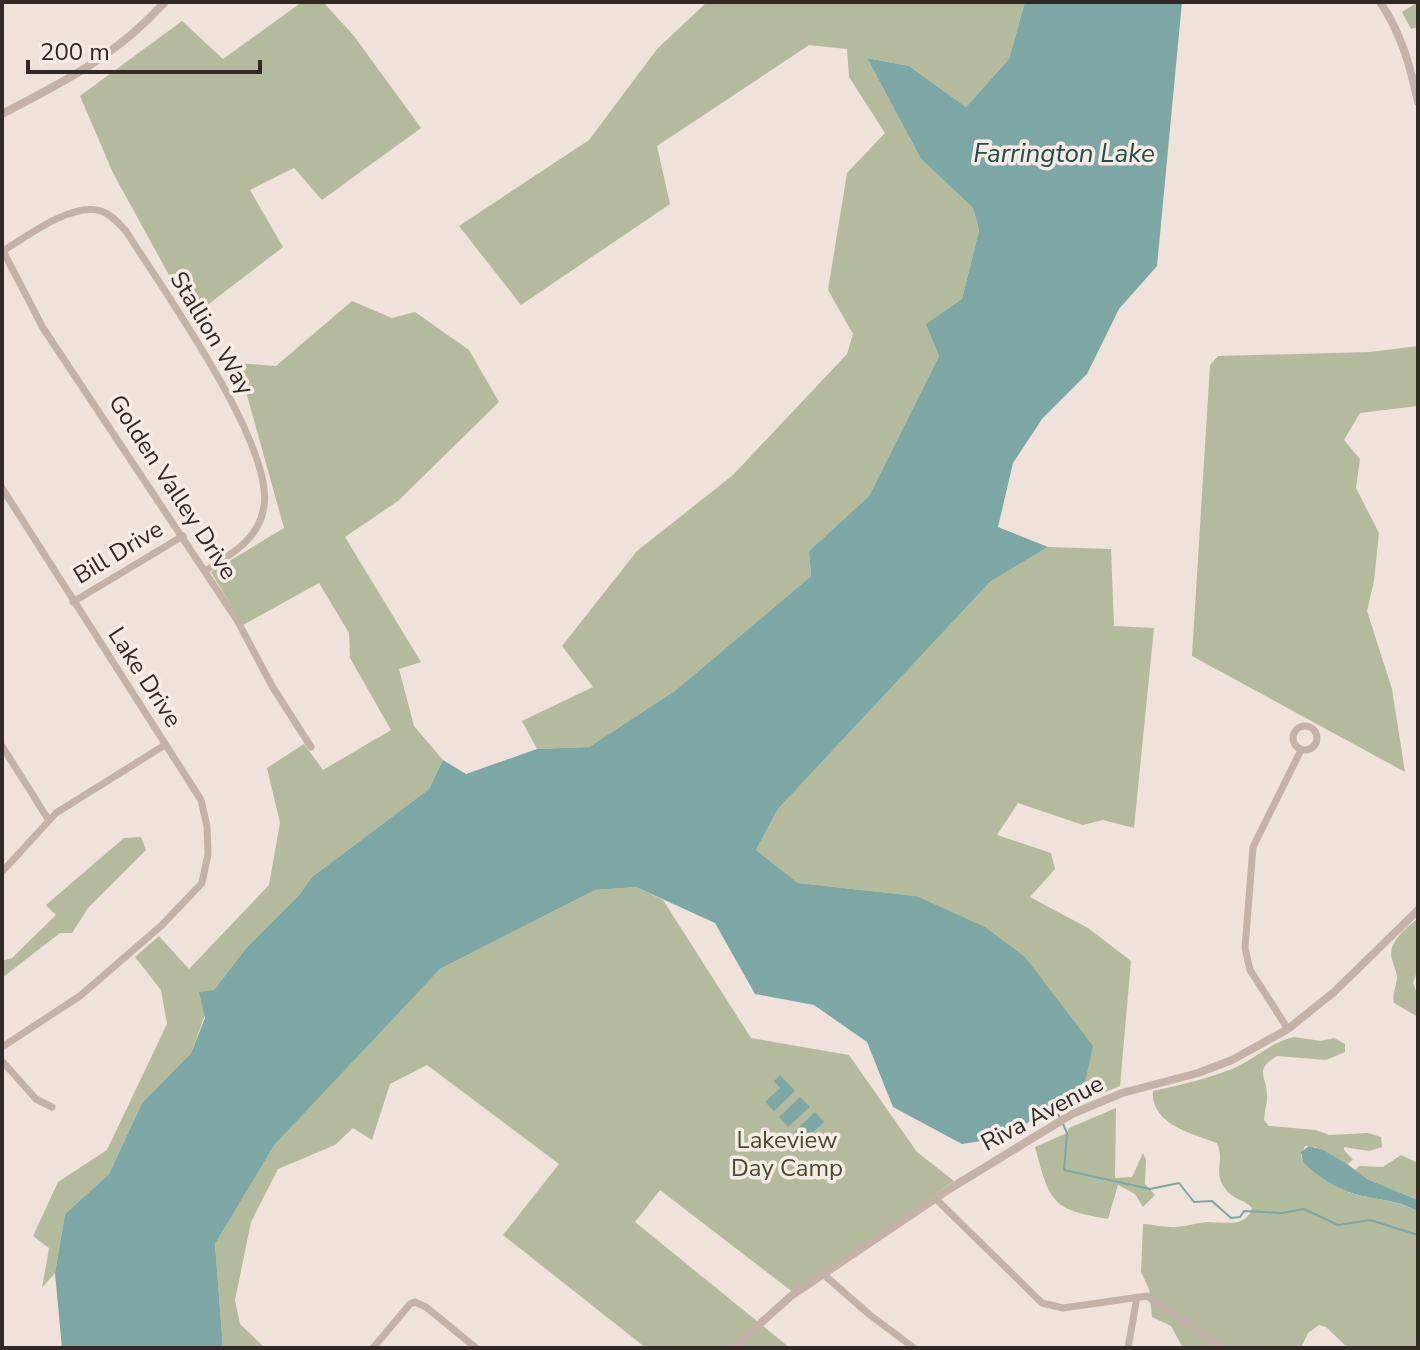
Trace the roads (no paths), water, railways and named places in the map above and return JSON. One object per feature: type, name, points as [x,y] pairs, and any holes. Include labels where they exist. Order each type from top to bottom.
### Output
[{"type":"street","points":[[2,114],[103,59],[165,2]]},
{"type":"street","points":[[1380,2],[1397,29],[1407,54],[1418,102]]},
{"type":"street","name":"Stallion Way","points":[[2,250],[66,214],[100,210],[115,219],[126,231],[205,356],[257,457],[264,478],[265,507],[254,533],[238,550],[205,571]]},
{"type":"street","name":"Golden Valley Drive","points":[[2,250],[43,328],[237,620],[272,686],[311,747]]},
{"type":"street","name":"Lake Drive","points":[[2,488],[201,800],[207,826],[208,854],[202,883],[162,925],[80,996],[2,1047]]},
{"type":"street","name":"Bill Drive","points":[[73,602],[183,536]]},
{"type":"street","points":[[2,872],[48,819],[165,745]]},
{"type":"street","points":[[2,746],[48,819]]},
{"type":"street","points":[[1288,1029],[1250,970],[1245,948],[1253,847],[1301,750]]},
{"type":"street","name":"Riva Avenue","points":[[733,1348],[791,1296],[935,1198],[1056,1123],[1122,1093],[1221,1064],[1288,1029],[1334,992],[1418,910]]},
{"type":"street","points":[[2,1061],[36,1099],[52,1107]]},
{"type":"street","points":[[935,1198],[1042,1303],[1063,1308],[1147,1296],[1224,1348]]},
{"type":"street","points":[[823,1274],[914,1348]]},
{"type":"street","points":[[1128,1348],[1137,1297]]},
{"type":"street","points":[[373,1348],[415,1302],[426,1307],[476,1348]]},
{"type":"water","name":"Farrington Lake","points":[[1025,2],[1182,2],[1157,266],[1119,309],[1087,374],[1042,419],[1013,463],[998,527],[1048,547],[990,582],[778,809],[756,850],[798,883],[916,896],[985,927],[1025,957],[1093,1046],[1085,1082],[1008,1137],[962,1144],[893,1107],[867,1042],[814,1005],[755,994],[715,923],[636,887],[595,890],[440,969],[275,1144],[215,1244],[223,1348],[62,1348],[55,1273],[65,1214],[109,1174],[142,1103],[191,1053],[205,1018],[199,992],[214,990],[247,947],[300,894],[312,877],[429,789],[443,760],[466,774],[537,749],[589,747],[676,690],[811,576],[809,551],[869,496],[939,356],[926,324],[962,299],[979,230],[973,208],[921,159],[867,58],[909,66],[966,107],[1009,59]]},
{"type":"water","points":[[780,1075],[795,1091],[774,1111],[765,1102],[780,1088],[774,1081]]},
{"type":"water","points":[[800,1097],[810,1107],[788,1127],[779,1117]]},
{"type":"water","points":[[815,1112],[824,1122],[802,1142],[793,1133]]},
{"type":"water","points":[[1309,1146],[1323,1150],[1367,1179],[1418,1200],[1418,1212],[1398,1203],[1355,1194],[1331,1184],[1303,1162],[1301,1152]]},
{"type":"waterway","points":[[1054,1105],[1060,1118]]},
{"type":"waterway","points":[[1063,1124],[1067,1133],[1064,1170],[1150,1189],[1179,1183],[1194,1202],[1212,1201],[1231,1218],[1240,1217],[1244,1211],[1282,1213],[1304,1209],[1338,1225],[1370,1220],[1418,1235]]},
{"type":"park label","name":"Lakeview Day Camp","points":[[787,1154]]}]
